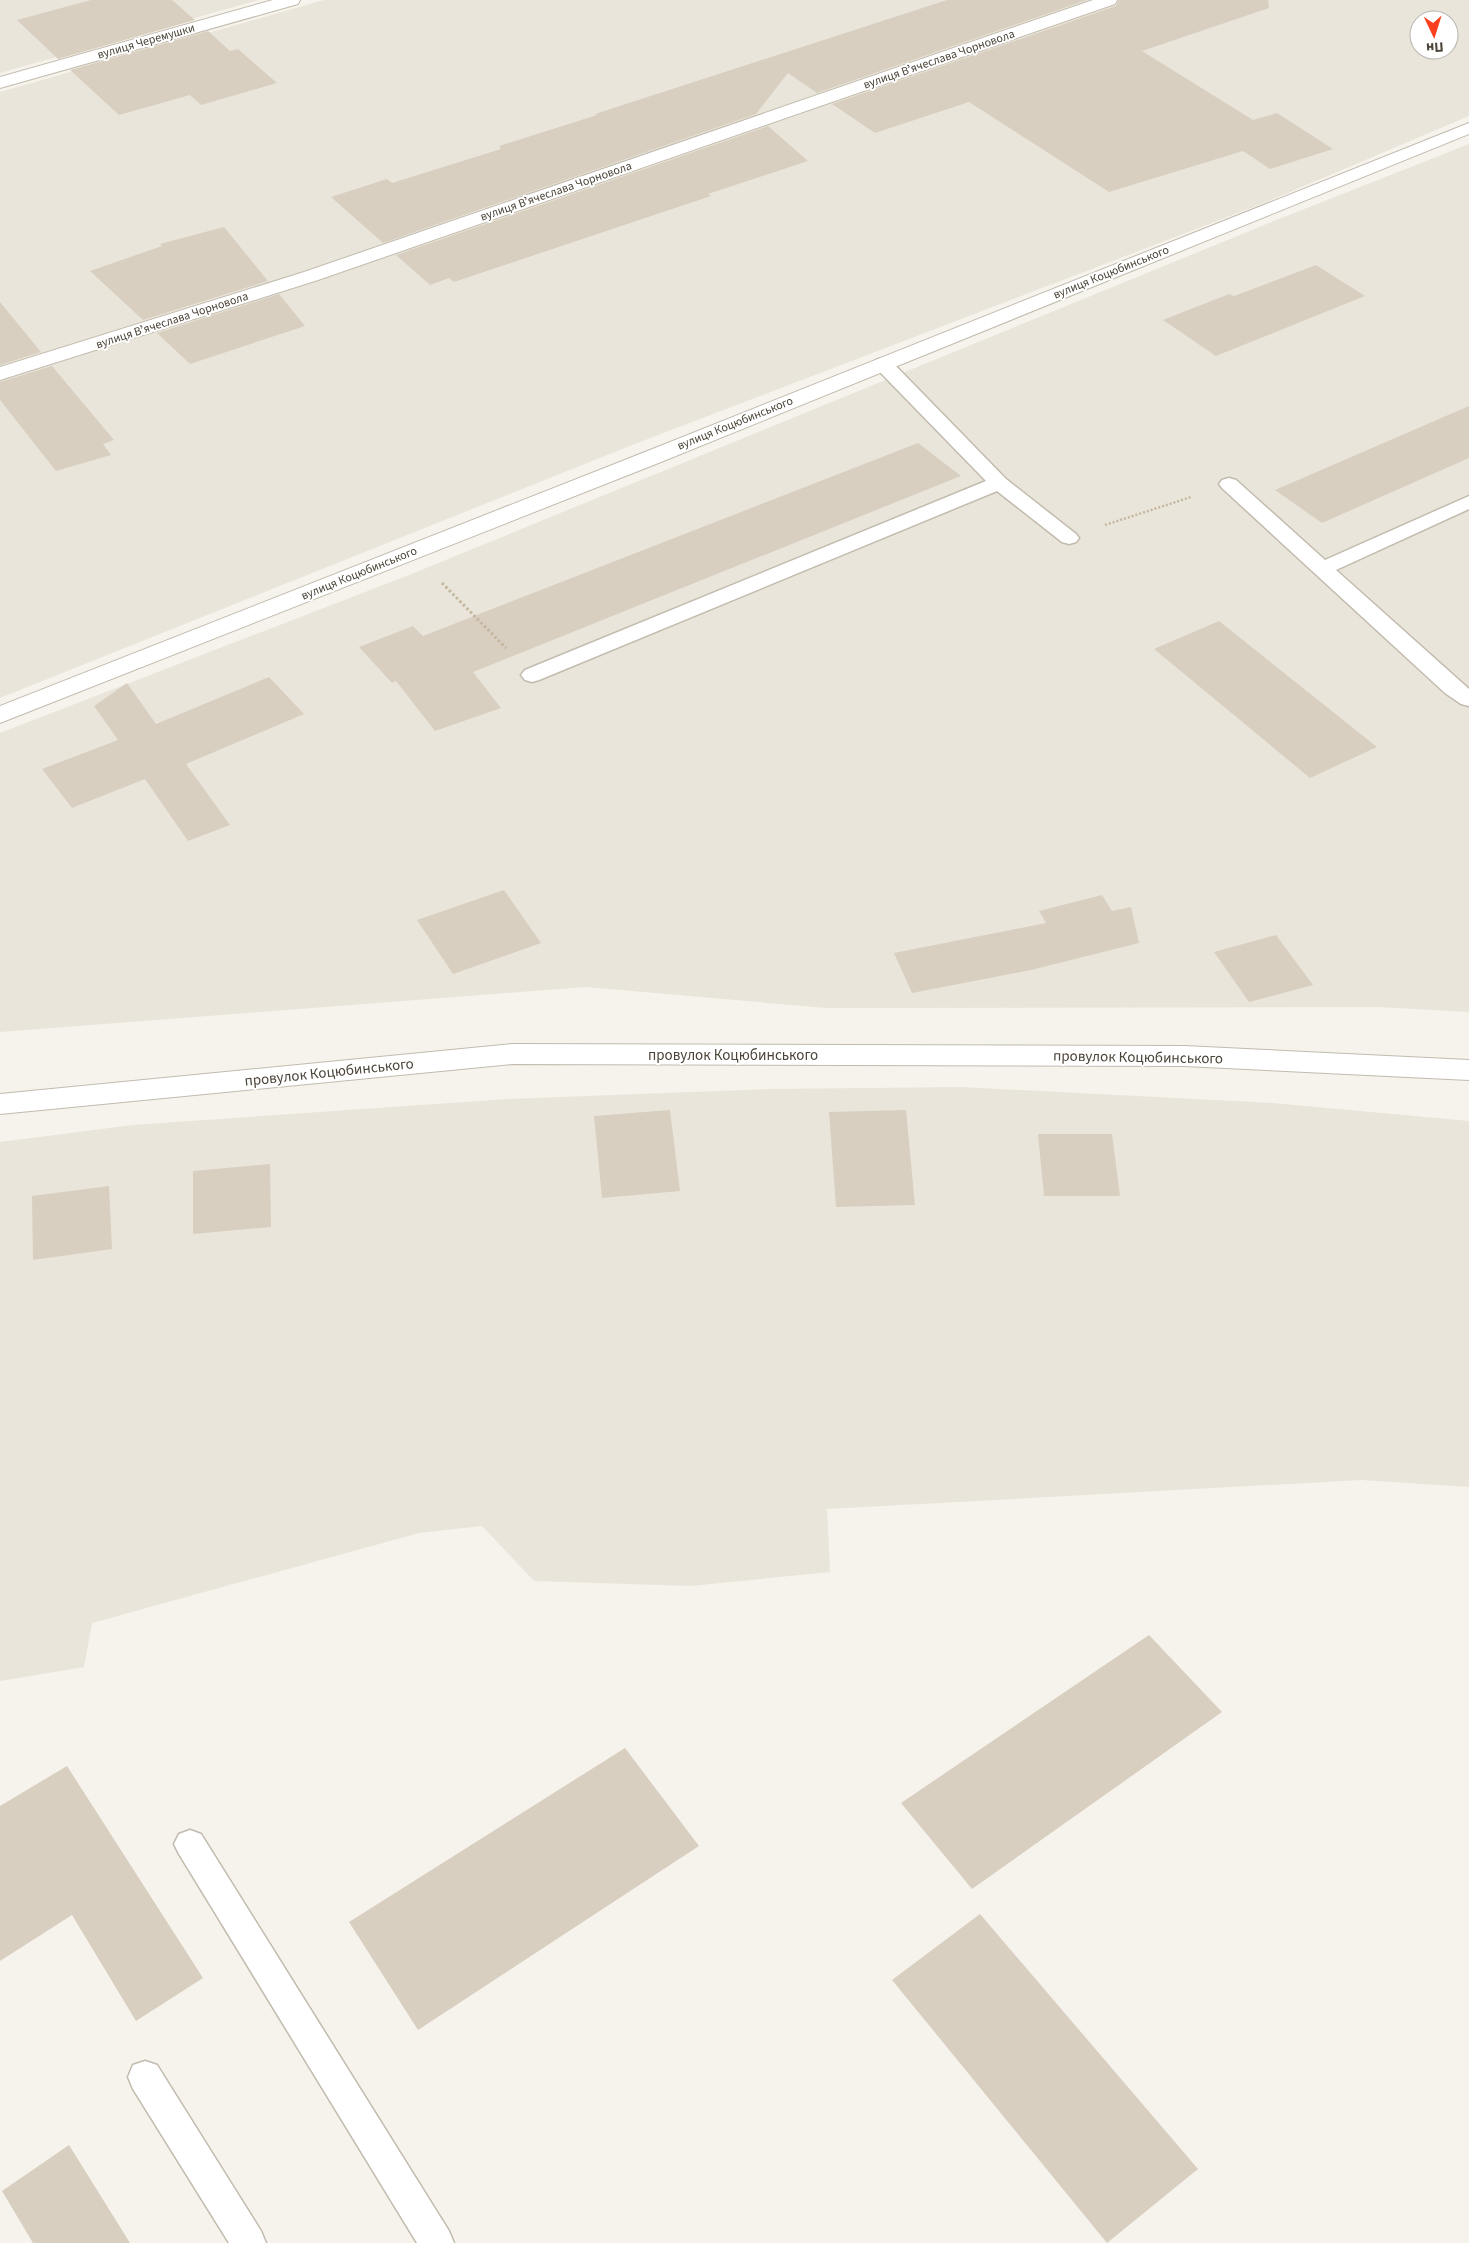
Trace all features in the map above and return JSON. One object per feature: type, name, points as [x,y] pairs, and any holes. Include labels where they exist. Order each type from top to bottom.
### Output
[{"type":"street","name":"вулиця Черемушки","points":[[0,83],[292,0]]},
{"type":"street","name":"вулиця Вʼячеслава Чорновола","points":[[0,374],[311,276],[1109,0]]},
{"type":"street","name":"вулиця Коцюбинського","points":[[0,715],[883,364],[1469,128]]},
{"type":"street","name":"провулок Коцюбинського","points":[[0,1104],[512,1054],[1184,1056],[1469,1070]]},
{"type":"lane","points":[[883,364],[999,483],[1069,538]]},
{"type":"lane","points":[[532,676],[999,483]]},
{"type":"lane","points":[[1229,484],[1324,568],[1453,688],[1469,698]]},
{"type":"lane","points":[[1324,568],[1469,502]]},
{"type":"lane","points":[[190,1844],[437,2243]]},
{"type":"lane","points":[[145,2078],[249,2243]]},
{"type":"path","points":[[1069,538],[1229,484]]},
{"type":"path","points":[[412,552],[532,676]]},
{"type":"shaded area","points":[[0,0],[259,0],[0,73]]},
{"type":"shaded area","points":[[324,0],[1469,0],[1469,116],[1264,203],[627,447],[0,698],[0,92]]},
{"type":"shaded area","points":[[1469,144],[1469,1012],[1378,1007],[826,1008],[586,987],[0,1032],[0,733],[409,575],[1274,221]]},
{"type":"shaded area","points":[[960,1087],[1273,1103],[1469,1121],[1469,1487],[1361,1480],[827,1509],[830,1572],[691,1586],[534,1581],[482,1526],[419,1533],[92,1623],[84,1667],[0,1681],[0,1142],[133,1125],[508,1099],[770,1089]]},
{"type":"building","points":[[91,0],[172,0],[195,20],[58,59],[17,20]]},
{"type":"building","points":[[947,0],[1087,0],[817,93],[788,73],[756,114],[383,243],[331,197],[387,179],[392,183],[501,149],[499,146]]},
{"type":"building","points":[[1119,0],[1268,0],[1269,8],[1142,51],[1253,120],[1277,113],[1333,149],[1270,169],[1243,151],[1109,192],[969,102],[875,133],[832,104],[1116,6]]},
{"type":"building","points":[[208,31],[230,51],[238,49],[277,83],[201,105],[190,95],[119,115],[70,70]]},
{"type":"building","points":[[768,126],[808,161],[708,194],[711,196],[454,282],[449,278],[430,285],[396,255]]},
{"type":"building","points":[[224,227],[268,281],[143,320],[90,271],[162,246],[160,244]]},
{"type":"building","points":[[1316,265],[1365,296],[1216,356],[1163,320],[1229,294],[1234,296]]},
{"type":"building","points":[[279,294],[305,326],[190,364],[157,333]]},
{"type":"building","points":[[0,302],[41,352],[0,365]]},
{"type":"building","points":[[52,366],[114,440],[103,444],[111,455],[56,471],[0,400],[0,382]]},
{"type":"building","points":[[1469,406],[1469,458],[1322,523],[1275,490]]},
{"type":"building","points":[[918,443],[961,476],[473,672],[501,708],[435,731],[396,681],[392,683],[359,647],[413,626],[423,636]]},
{"type":"building","points":[[1219,621],[1377,747],[1310,778],[1154,649]]},
{"type":"building","points":[[269,677],[304,714],[186,764],[230,825],[188,841],[145,779],[72,808],[42,769],[118,740],[94,706],[127,683],[156,724]]},
{"type":"building","points":[[504,890],[541,943],[453,974],[417,920]]},
{"type":"building","points":[[1102,895],[1112,911],[1131,907],[1139,943],[1031,970],[912,993],[894,953],[1046,923],[1039,911]]},
{"type":"building","points":[[1276,935],[1313,985],[1249,1002],[1214,952]]},
{"type":"building","points":[[670,1110],[680,1191],[602,1198],[594,1116]]},
{"type":"building","points":[[906,1110],[915,1205],[836,1207],[829,1112]]},
{"type":"building","points":[[1038,1134],[1112,1134],[1120,1196],[1044,1196]]},
{"type":"building","points":[[270,1164],[271,1227],[193,1234],[193,1171]]},
{"type":"building","points":[[109,1186],[112,1249],[33,1260],[32,1196]]},
{"type":"building","points":[[1149,1635],[1222,1712],[972,1889],[901,1803]]},
{"type":"building","points":[[625,1748],[699,1846],[418,2030],[349,1922]]},
{"type":"building","points":[[67,1766],[203,1978],[136,2021],[72,1915],[0,1961],[0,1806]]},
{"type":"building","points":[[980,1914],[1198,2169],[1107,2243],[892,1980]]},
{"type":"building","points":[[69,2145],[130,2243],[33,2243],[2,2191]]}]
